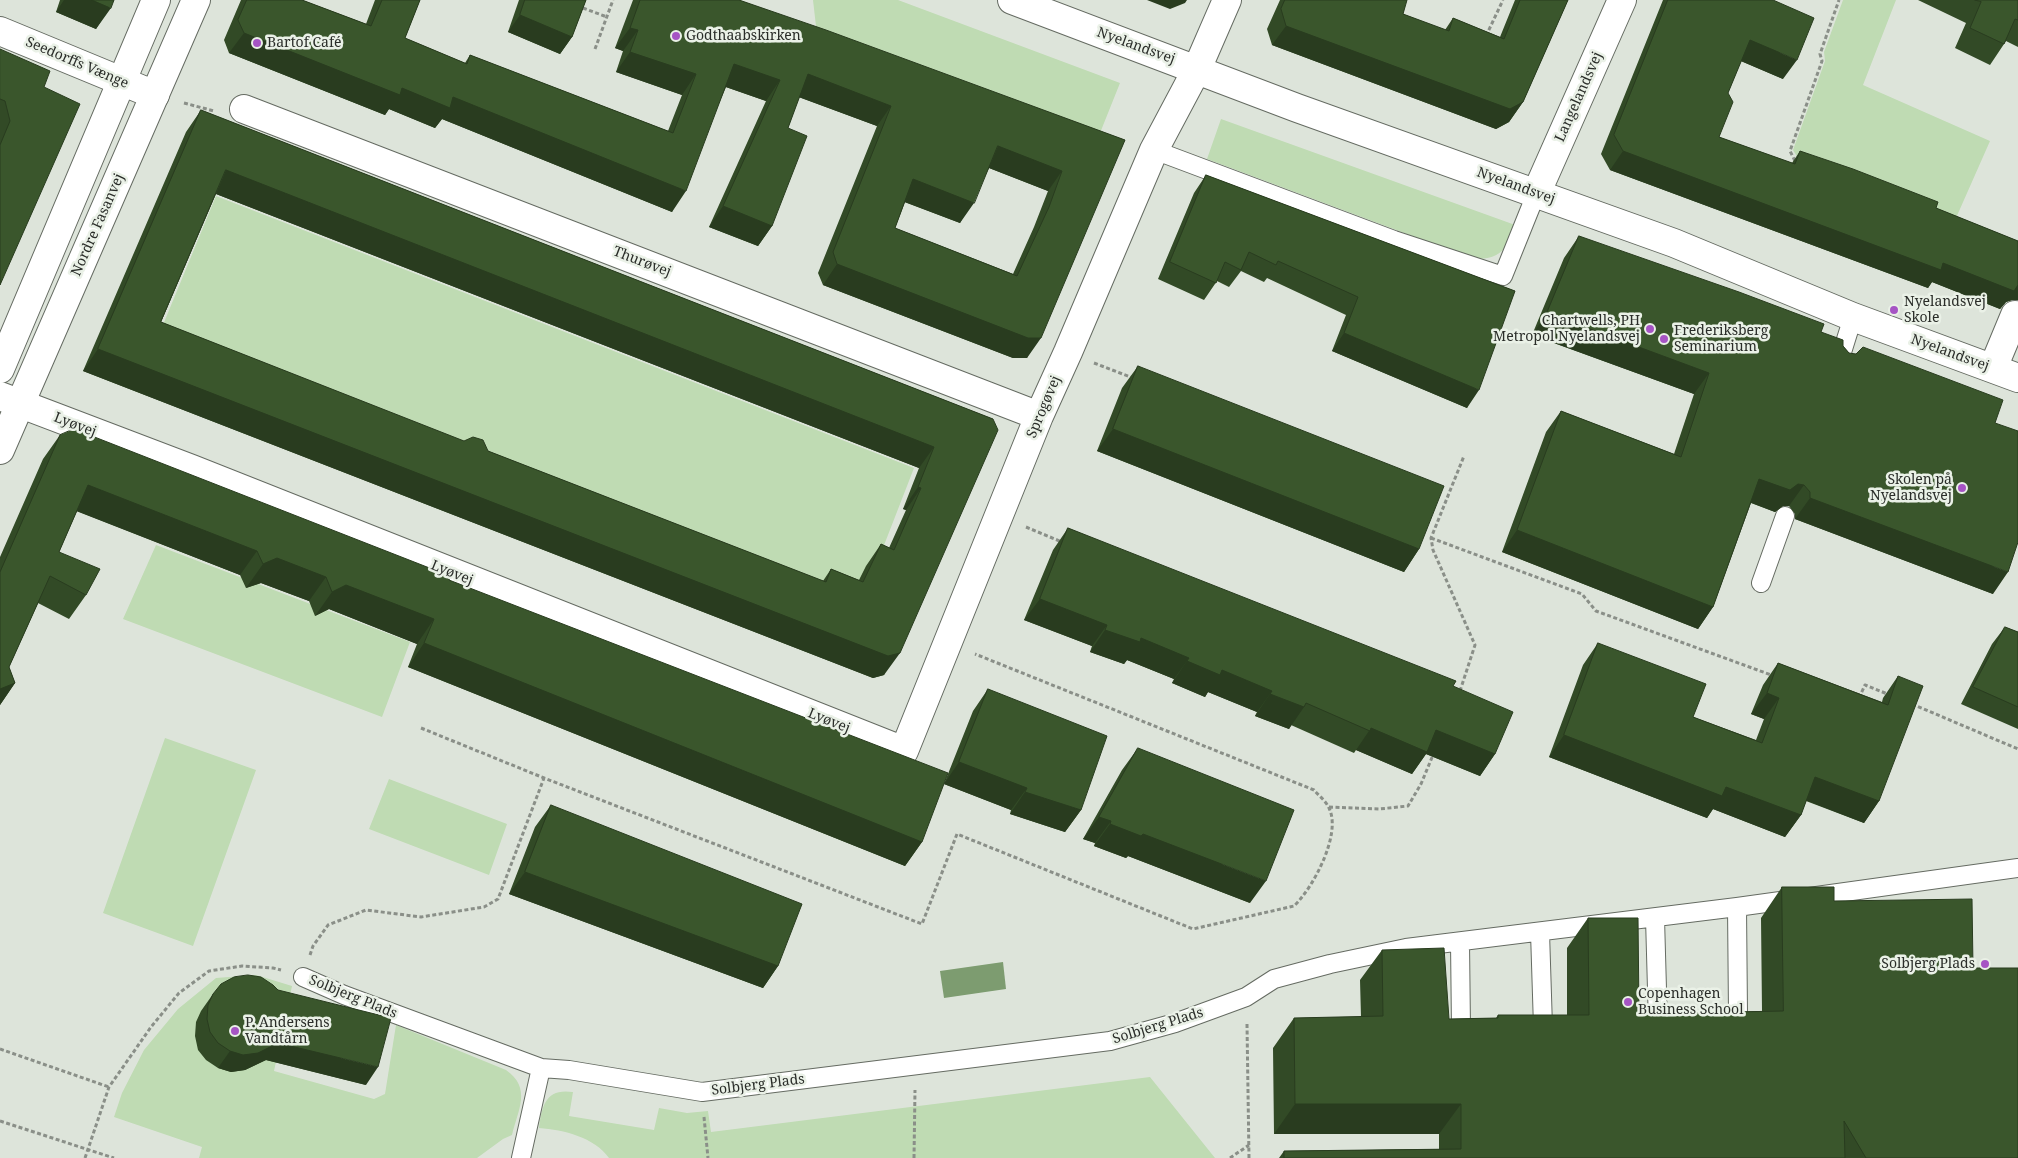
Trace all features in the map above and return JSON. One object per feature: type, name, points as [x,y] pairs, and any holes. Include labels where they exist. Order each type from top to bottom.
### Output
[{"type":"street","points":[[0,369],[156,0]]},
{"type":"street","name":"Nordre Fasanvej","points":[[0,450],[10,400],[155,95],[196,0]]},
{"type":"street","name":"Nyelandsvej","points":[[1012,0],[1197,68],[1297,108],[1674,243],[1853,317],[2006,373]]},
{"type":"street","name":"Sprogøvej","points":[[904,751],[1000,517],[1039,416],[1154,150],[1197,68],[1227,0]]},
{"type":"street","name":"Langelandsvej","points":[[1536,194],[1622,0]]},
{"type":"street","name":"Seedorffs Vænge","points":[[0,31],[155,95]]},
{"type":"street","name":"Thurøvej","points":[[244,109],[1039,416]]},
{"type":"street","points":[[2006,373],[2015,315]]},
{"type":"street","name":"Lyøvej","points":[[10,400],[202,473],[904,751]]},
{"type":"lane","points":[[1154,150],[1394,240],[1503,276],[1536,194]]},
{"type":"lane","points":[[1838,365],[1853,317]]},
{"type":"lane","points":[[1761,583],[1785,516]]},
{"type":"lane","name":"Solbjerg Plads","points":[[303,977],[344,995],[541,1068],[569,1070],[702,1092],[1110,1041],[1175,1023],[1246,997],[1274,979],[1330,964],[1406,948],[1655,918],[2018,868]]},
{"type":"lane","points":[[1737,907],[1738,1014]]},
{"type":"lane","points":[[1655,918],[1658,1025]]},
{"type":"lane","points":[[1540,932],[1543,1027]]},
{"type":"lane","points":[[1460,942],[1461,1029]]},
{"type":"lane","points":[[521,1158],[541,1068]]},
{"type":"path","points":[[595,49],[613,0]]},
{"type":"path","points":[[1483,44],[1503,0]]},
{"type":"path","points":[[1800,163],[1794,161],[1790,151],[1822,61],[1820,54],[1838,0]]},
{"type":"path","points":[[583,8],[607,17]]},
{"type":"path","points":[[155,95],[220,112],[244,109]]},
{"type":"path","points":[[1068,352],[1142,382]]},
{"type":"path","points":[[1458,697],[1475,645],[1433,550],[1431,538],[1464,456]]},
{"type":"path","points":[[1000,517],[1064,542]]},
{"type":"path","points":[[1431,538],[1582,594],[1596,611],[1781,679]]},
{"type":"path","points":[[420,728],[922,924],[957,834],[1193,929],[1294,906],[1304,896],[1313,882],[1326,851],[1333,824],[1329,807],[1314,790],[948,643]]},
{"type":"path","points":[[1855,706],[1865,685],[1892,696]]},
{"type":"path","points":[[1910,704],[2018,749]]},
{"type":"path","points":[[1329,807],[1379,809],[1408,806],[1421,784],[1436,749]]},
{"type":"path","points":[[85,1158],[108,1087],[151,1027],[179,993],[209,971],[242,966],[273,968],[303,977],[313,946],[328,926],[346,916],[366,910],[420,916],[484,907],[498,899],[544,778]]},
{"type":"path","points":[[1246,997],[1249,1158]]},
{"type":"path","points":[[0,1049],[108,1087]]},
{"type":"path","points":[[914,1158],[915,1064]]},
{"type":"path","points":[[702,1092],[708,1158]]},
{"type":"path","points":[[0,1121],[114,1158]]},
{"type":"path","points":[[1230,1158],[1249,1145]]},
{"type":"shaded area","points":[[813,0],[898,0],[1120,83],[1098,138],[817,35]]},
{"type":"shaded area","points":[[1843,0],[1896,0],[1863,85],[1990,141],[1956,218],[1798,158],[1793,150],[1825,61],[1824,52]]},
{"type":"shaded area","points":[[1221,119],[1518,226],[1510,241],[1501,252],[1489,258],[1471,258],[1207,159]]},
{"type":"shaded area","points":[[216,196],[914,468],[860,607],[158,337]]},
{"type":"shaded area","points":[[156,545],[410,642],[382,717],[123,619]]},
{"type":"shaded area","points":[[165,738],[256,770],[193,946],[103,913]]},
{"type":"shaded area","points":[[389,779],[507,824],[489,875],[369,829]]},
{"type":"shaded area","points":[[1003,962],[1006,989],[944,998],[940,971]]},
{"type":"shaded area","points":[[256,975],[292,986],[274,1071],[374,1099],[385,1094],[396,1025],[506,1070],[514,1077],[519,1084],[521,1100],[512,1135],[503,1139],[477,1158],[199,1158],[202,1147],[114,1117],[122,1093],[144,1050],[178,1009],[216,978]]},
{"type":"shaded area","points":[[1150,1077],[1215,1158],[609,1158],[595,1145],[578,1136],[539,1128],[544,1105],[547,1100],[551,1096],[564,1091],[573,1092],[569,1116],[654,1130],[659,1108],[687,1113],[708,1111],[711,1132]]},
{"type":"building","points":[[92,0],[114,0],[111,8]]},
{"type":"building","points":[[247,0],[302,0],[371,26],[382,0],[420,0],[405,38],[467,64],[470,55],[673,133],[696,74],[630,52],[638,30],[630,28],[640,0],[739,0],[1125,140],[1041,338],[1028,338],[837,264],[833,252],[891,106],[808,74],[788,128],[807,136],[772,226],[723,206],[780,80],[734,64],[686,191],[453,97],[450,108],[402,88],[400,95],[244,33],[238,20]],"holes":[[[998,146],[1062,171],[1049,207],[1017,276],[895,228],[913,179],[974,203]]]},
{"type":"building","points":[[525,0],[586,0],[572,37],[520,15]]},
{"type":"building","points":[[1285,0],[1407,0],[1403,14],[1449,31],[1453,18],[1504,39],[1520,0],[1568,0],[1523,102],[1510,109],[1286,26],[1281,9]]},
{"type":"building","points":[[1668,0],[1773,0],[1814,18],[1797,60],[1750,40],[1728,93],[1733,102],[1719,137],[1795,164],[1800,151],[1853,169],[1938,202],[1936,208],[2018,241],[2018,285],[2014,291],[1943,263],[1941,270],[1623,151],[1614,135]]},
{"type":"building","points":[[1975,0],[2018,0],[2018,20],[2015,19],[2004,44],[1970,28],[1981,2]]},
{"type":"building","points":[[0,49],[50,71],[44,87],[80,104],[0,285],[0,145],[10,121],[5,101],[0,99]]},
{"type":"building","points":[[201,110],[993,419],[998,430],[900,653],[888,656],[98,349]],"holes":[[[226,170],[934,447],[918,487],[921,488],[894,550],[881,544],[863,582],[831,569],[826,582],[488,451],[483,440],[473,437],[464,441],[161,322]]]},
{"type":"building","points":[[1206,175],[1515,291],[1479,390],[1344,333],[1358,297],[1278,261],[1276,265],[1249,252],[1241,270],[1225,262],[1216,283],[1170,262]]},
{"type":"building","points":[[1579,236],[1824,324],[1821,332],[1843,340],[1843,346],[1849,353],[1856,354],[1863,347],[2003,400],[1995,423],[2018,431],[2018,542],[2008,572],[1810,498],[1810,492],[1804,485],[1798,484],[1790,490],[1759,479],[1713,607],[1517,530],[1561,411],[1681,457],[1709,373],[1547,313]]},
{"type":"building","points":[[1138,366],[1444,486],[1419,549],[1113,429]]},
{"type":"building","points":[[74,429],[450,576],[449,580],[948,773],[922,842],[424,643],[434,619],[346,585],[332,592],[326,577],[277,558],[263,564],[257,551],[88,485],[59,552],[100,569],[86,595],[50,576],[9,667],[15,683],[0,689],[0,572],[60,435]]},
{"type":"building","points":[[1068,528],[1456,681],[1453,686],[1513,712],[1495,754],[1436,730],[1427,752],[1371,728],[1370,731],[1306,703],[1304,707],[1270,694],[1272,691],[1222,670],[1220,675],[1187,661],[1189,658],[1141,638],[1140,642],[1105,630],[1107,625],[1040,599]]},
{"type":"building","points":[[2005,627],[2018,632],[2018,707],[1973,687]]},
{"type":"building","points":[[1598,643],[1706,684],[1693,717],[1762,743],[1779,698],[1767,693],[1778,663],[1888,705],[1898,676],[1923,686],[1879,801],[1815,777],[1801,815],[1726,787],[1722,796],[1564,735]]},
{"type":"building","points":[[988,689],[1107,736],[1081,810],[1025,792],[1027,788],[959,762]]},
{"type":"building","points":[[1138,748],[1294,810],[1266,881],[1143,834],[1141,836],[1110,824],[1111,821],[1099,817]]},
{"type":"building","points":[[551,805],[802,904],[778,966],[525,872]]},
{"type":"building","name":"Copenhagen Business School","points":[[1782,887],[1834,887],[1834,901],[1972,899],[1973,968],[2018,968],[2018,1158],[1866,1158],[1844,1121],[1845,1158],[1284,1158],[1284,1151],[1461,1149],[1461,1104],[1295,1104],[1294,1018],[1383,1016],[1382,950],[1444,948],[1449,1019],[1498,1018],[1498,1015],[1589,1015],[1588,918],[1638,918],[1639,1014],[1783,1011]]},
{"type":"building","points":[[248,975],[261,977],[278,990],[391,1018],[378,1067],[278,1043],[258,1053],[243,1055],[230,1051],[218,1043],[210,1032],[207,1019],[208,1005],[213,994],[221,984],[234,977]]},
{"type":"place","name":"Godthaabskirken","points":[[676,36]]},
{"type":"place","name":"Bartof Café","points":[[257,43]]},
{"type":"place","name":"Nyelandsvej Skole","points":[[1894,310]]},
{"type":"place","name":"Chartwells, PH Metropol Nyelandsvej","points":[[1650,329]]},
{"type":"place","name":"Frederiksberg Seminarium","points":[[1664,339]]},
{"type":"place","name":"Skolen på Nyelandsvej","points":[[1962,488]]},
{"type":"place","name":"Solbjerg Plads","points":[[1985,964]]},
{"type":"place","name":"Copenhagen Business School","points":[[1628,1002]]},
{"type":"place","name":"P. Andersens Vandtårn","points":[[235,1031]]}]
